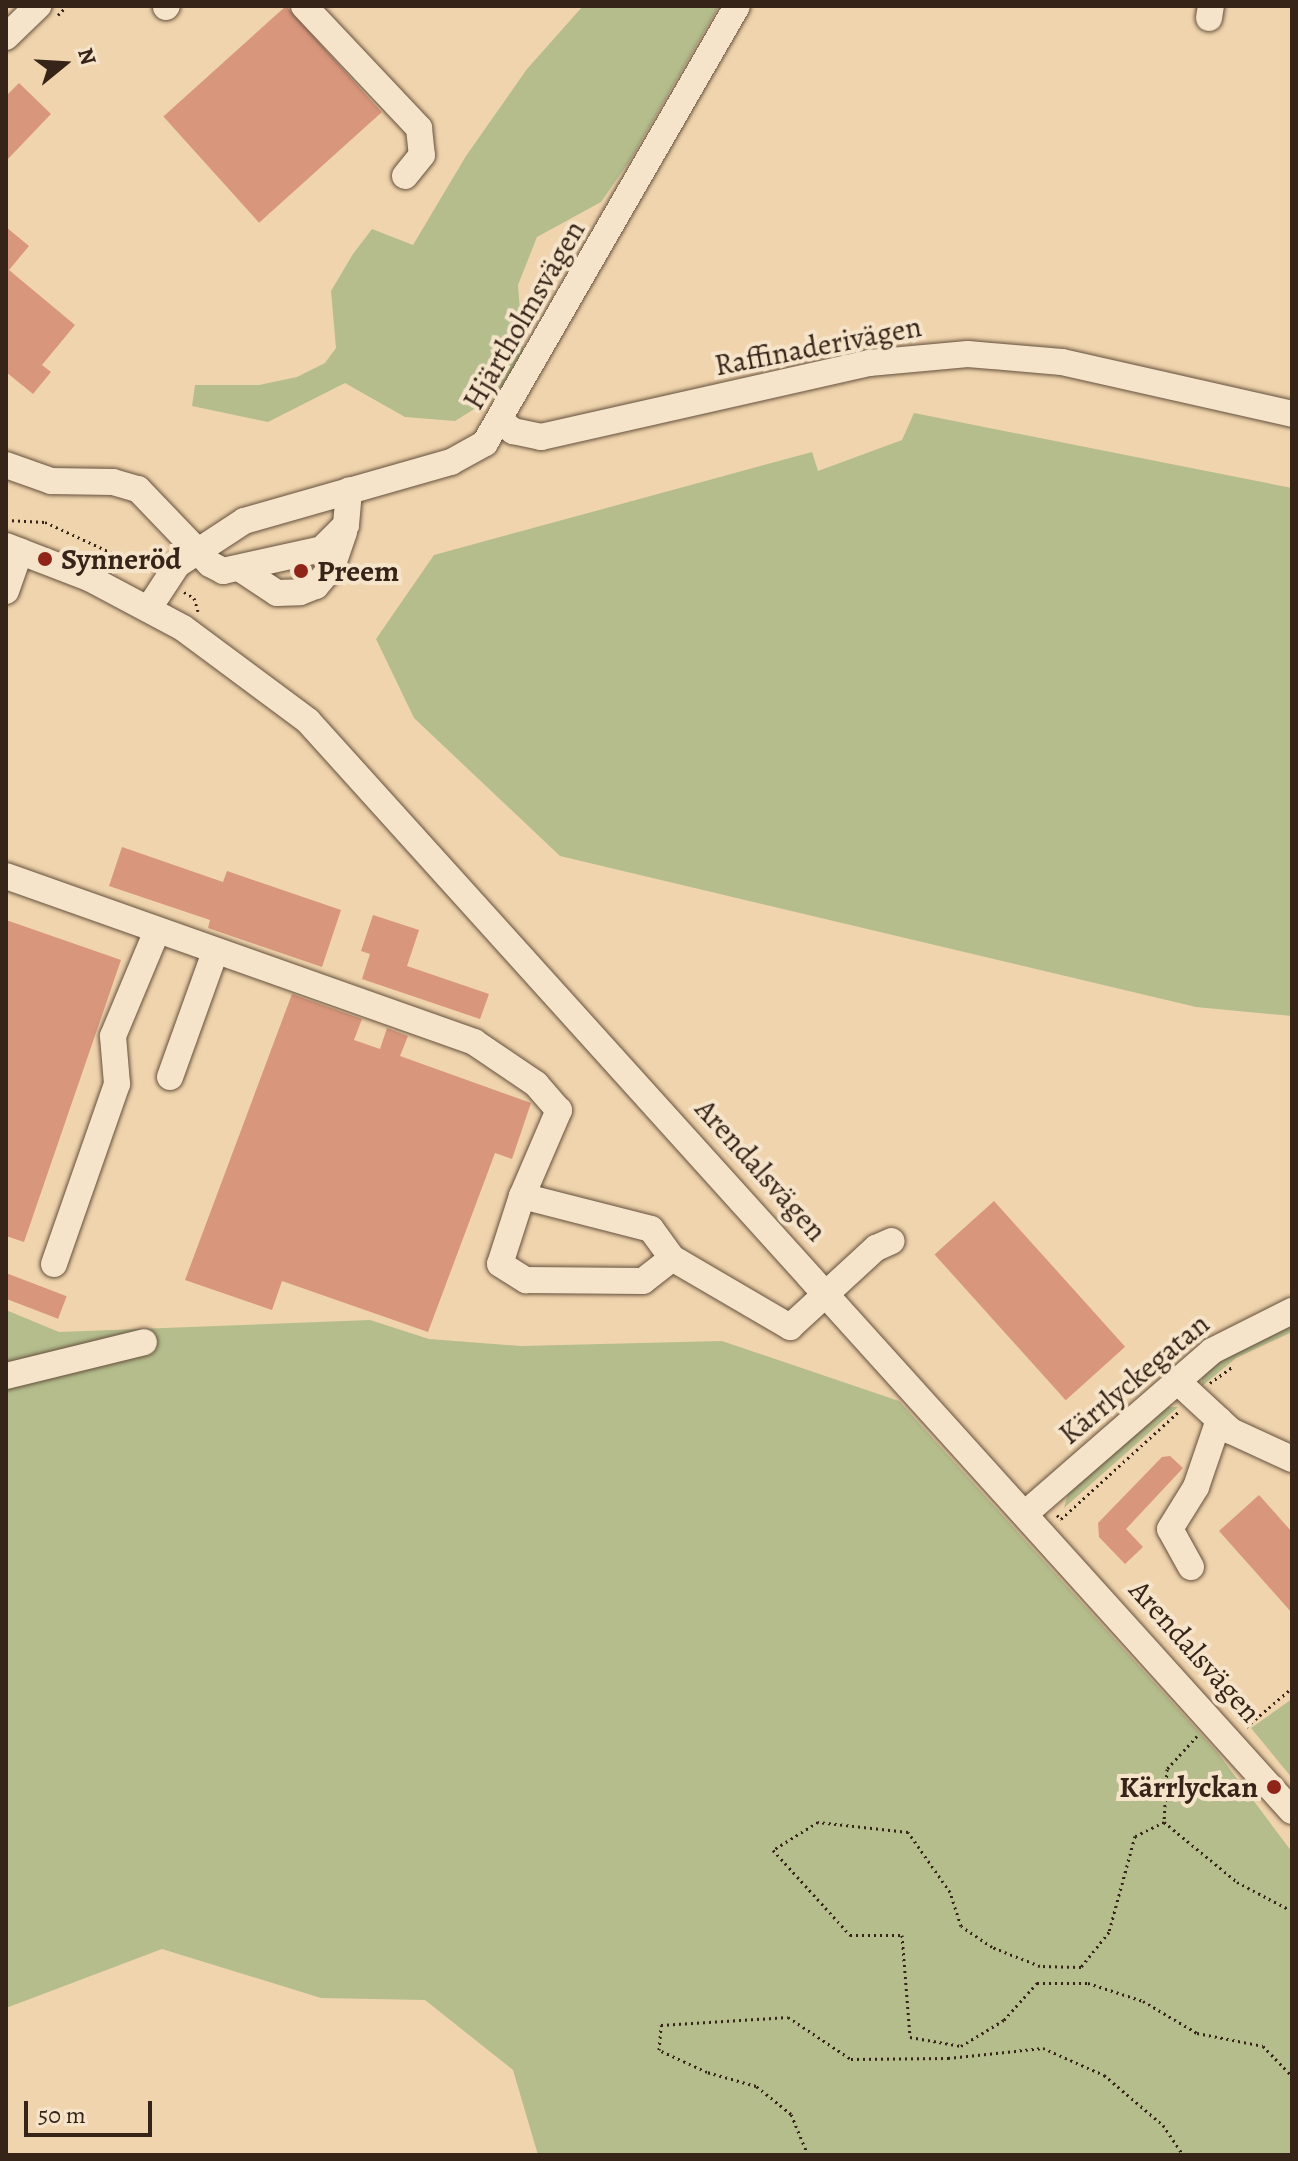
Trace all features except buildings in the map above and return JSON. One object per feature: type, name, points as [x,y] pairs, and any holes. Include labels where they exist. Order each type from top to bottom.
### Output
[{"type":"street","points":[[6,37],[38,6]]},
{"type":"street","points":[[304,6],[419,128],[422,155],[405,176]]},
{"type":"street","name":"Hjärtholmsvägen","points":[[149,608],[177,565],[195,549],[244,521],[451,462],[485,443],[501,421],[737,6]]},
{"type":"street","name":"Raffinaderivägen","points":[[501,421],[513,431],[541,437],[869,363],[968,354],[1062,362],[1292,414]]},
{"type":"street","points":[[6,465],[51,481],[113,482],[138,489],[195,549],[223,571],[242,570],[277,593],[316,586],[332,567],[346,525],[349,490]]},
{"type":"street","points":[[8,585],[13,548]]},
{"type":"street","name":"Arendalsvägen","points":[[13,548],[149,608],[213,647],[308,721],[829,1293],[1035,1506],[1292,1811]]},
{"type":"street","points":[[6,876],[474,1042],[536,1084],[559,1110],[522,1196],[500,1264],[526,1280],[643,1281],[672,1258]]},
{"type":"street","points":[[54,1264],[117,1084],[113,1036],[157,931]]},
{"type":"street","points":[[170,1077],[215,952]]},
{"type":"street","points":[[522,1196],[651,1229],[672,1258],[790,1327],[876,1248],[892,1241]]},
{"type":"street","name":"Kärrlyckegatan","points":[[1035,1506],[1185,1390],[1233,1337],[1292,1311]]},
{"type":"street","points":[[6,1376],[144,1342]]},
{"type":"street","points":[[1185,1390],[1249,1441],[1292,1459]]},
{"type":"street","points":[[1191,1567],[1170,1529],[1196,1487],[1219,1420]]},
{"type":"path","points":[[1035,1506],[1061,1519],[1185,1390],[1236,1364]]},
{"type":"path","points":[[1232,1739],[1292,1688]]},
{"type":"path","points":[[1164,1822],[1167,1769],[1214,1719]]},
{"type":"path","points":[[1164,1822],[1135,1836],[1109,1932],[1081,1967],[1040,1966],[992,1947],[961,1926],[950,1892],[908,1832],[818,1822],[773,1850],[850,1935],[902,1935],[910,2037],[961,2046],[1004,2020],[1037,1983],[1088,1983],[1143,2001],[1197,2033],[1263,2046],[1292,2076]]},
{"type":"path","points":[[1164,1822],[1237,1882],[1292,1911]]},
{"type":"path","points":[[808,2155],[791,2114],[756,2086],[707,2072],[659,2050],[661,2025],[788,2017],[851,2059],[948,2058],[1043,2048],[1104,2075],[1163,2125],[1183,2155]]},
{"type":"green space","points":[[583,6],[719,6],[629,162],[601,202],[537,237],[518,285],[523,350],[498,394],[455,421],[405,417],[345,383],[268,422],[192,406],[195,385],[259,385],[297,377],[325,363],[336,348],[331,291],[353,254],[372,229],[413,245],[466,156],[527,69]]},
{"type":"green space","points":[[914,413],[1292,488],[1292,1016],[1196,1007],[560,856],[414,718],[376,639],[434,555],[812,452],[818,471],[902,440]]},
{"type":"green space","points":[[6,1310],[59,1332],[370,1320],[429,1339],[521,1346],[722,1341],[899,1401],[1217,1752],[1292,1852],[1292,2155],[538,2155],[513,2070],[425,2000],[321,1998],[162,1949],[6,2008]]},
{"type":"green space","points":[[1292,1321],[1292,1332],[1236,1358],[1202,1386],[1202,1371]]},
{"type":"green space","points":[[1166,1407],[1178,1407],[1064,1508],[1068,1493]]},
{"type":"green space","points":[[1292,1699],[1292,1778],[1251,1728]]},
{"type":"place","name":"Synneröd","points":[[45,559]]},
{"type":"place","name":"Preem","points":[[301,571]]},
{"type":"place","name":"Kärrlyckan","points":[[1274,1787]]}]
